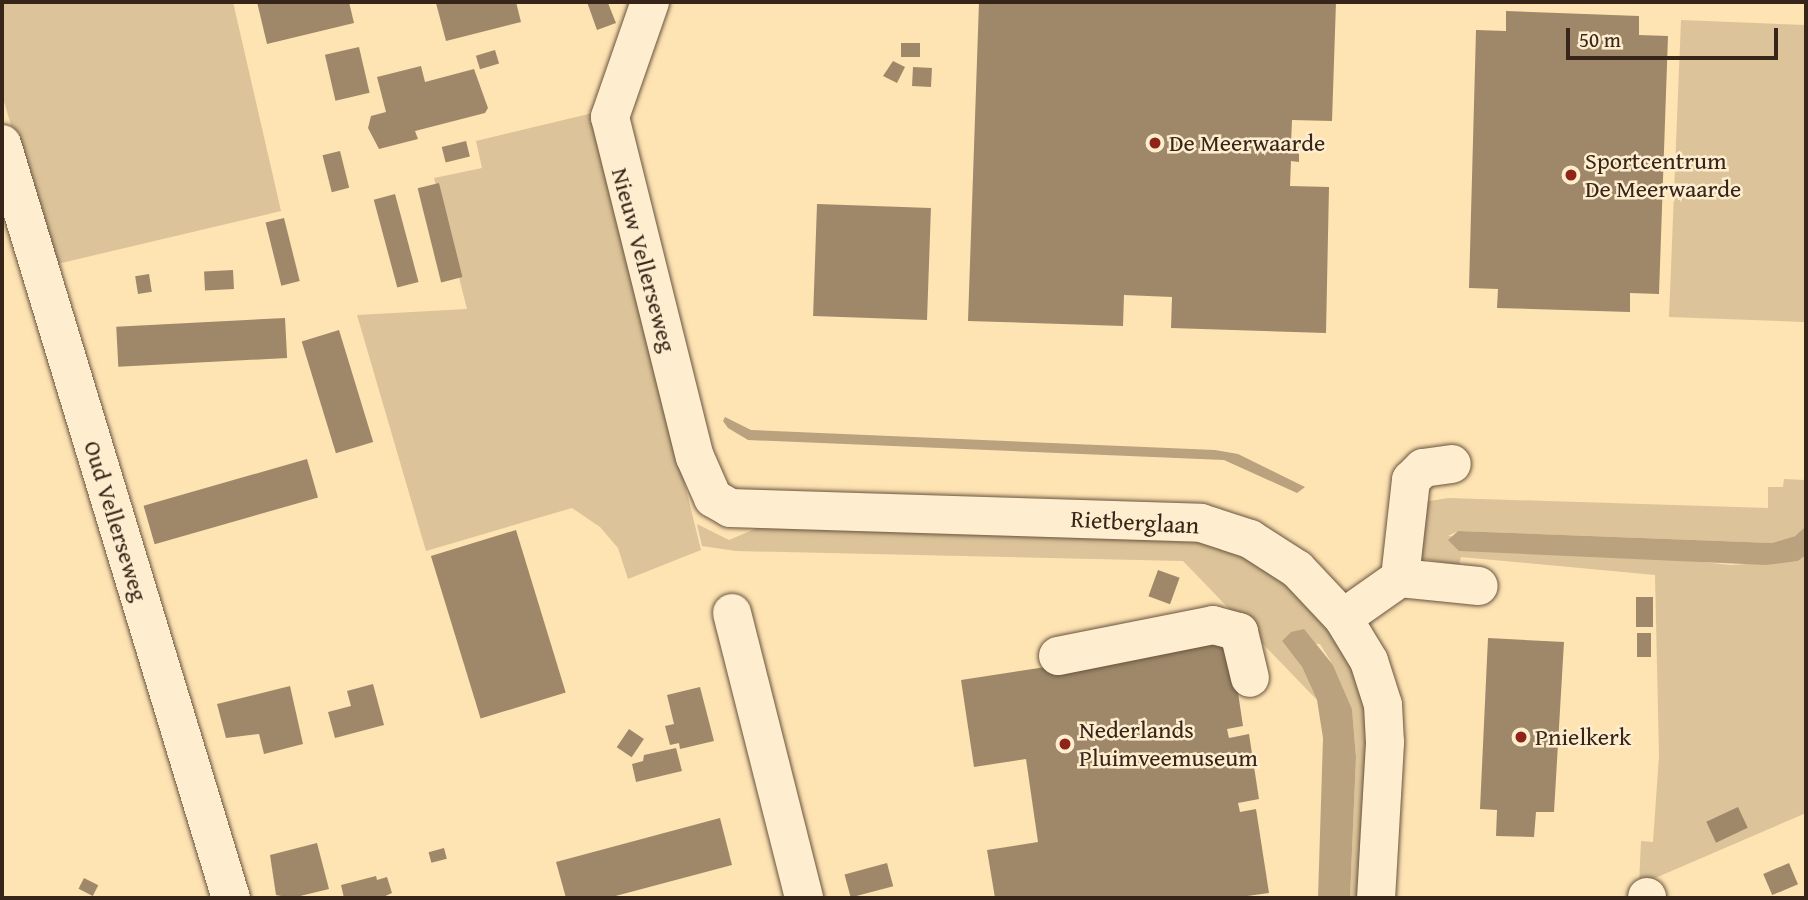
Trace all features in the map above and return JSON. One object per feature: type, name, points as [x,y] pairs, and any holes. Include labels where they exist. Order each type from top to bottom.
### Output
[{"type":"street","name":"Nieuw Vellerseweg","points":[[650,2],[610,117],[695,457],[713,498],[730,508]]},
{"type":"street","name":"Oud Vellerseweg","points":[[2,144],[231,898]]},
{"type":"street","points":[[1400,578],[1411,480],[1423,468],[1452,464]]},
{"type":"street","name":"Rietberglaan","points":[[730,508],[1201,523],[1250,539],[1297,569],[1343,618],[1369,661],[1383,705],[1385,743],[1376,898]]},
{"type":"street","points":[[1343,618],[1400,578],[1479,586]]},
{"type":"street","points":[[732,613],[804,898]]},
{"type":"street","points":[[1058,656],[1213,625],[1239,632],[1250,678]]},
{"type":"shaded area","points":[[2,2],[233,2],[281,211],[53,265],[2,95]]},
{"type":"shaded area","points":[[1681,20],[1806,25],[1806,338],[1804,322],[1669,317]]},
{"type":"shaded area","points":[[593,113],[701,550],[628,579],[618,548],[600,527],[572,508],[426,551],[357,315],[467,309],[434,178],[482,168],[476,141]]},
{"type":"shaded area","points":[[1806,409],[1806,526],[1795,536],[1772,543],[1458,531],[1448,536],[1731,565],[1798,561],[1806,555],[1806,813],[1639,885],[1641,841],[1653,842],[1659,756],[1655,575],[1461,557],[1459,565],[1418,558],[1422,502],[1449,498],[1768,508],[1768,487],[1783,487],[1784,479],[1805,480]]},
{"type":"shaded area","points":[[725,417],[751,430],[1215,450],[1238,454],[1305,487],[1297,493],[1224,460],[748,440],[728,428],[723,421]]},
{"type":"shaded area","points":[[697,524],[729,540],[767,524],[1213,543],[1248,560],[1288,583],[1326,624],[1351,664],[1366,710],[1369,755],[1361,898],[1350,898],[1356,757],[1352,709],[1333,665],[1320,644],[1282,641],[1302,667],[1317,700],[1183,561],[736,551],[702,546]]},
{"type":"shaded area","points":[[1806,526],[1806,555],[1798,561],[1766,565],[1459,551],[1448,540],[1458,531],[1772,543],[1795,536]]},
{"type":"shaded area","points":[[1304,629],[1333,665],[1352,709],[1356,757],[1350,898],[1318,898],[1323,738],[1317,700],[1302,667],[1282,641],[1291,632]]},
{"type":"building","points":[[257,2],[349,2],[354,23],[267,44]]},
{"type":"building","points":[[516,2],[521,22],[446,41],[436,3]]},
{"type":"building","points":[[587,2],[608,3],[616,23],[597,30]]},
{"type":"building","points":[[979,2],[1336,2],[1332,121],[1292,120],[1291,144],[1299,144],[1299,162],[1291,161],[1290,186],[1329,187],[1326,333],[1171,328],[1172,297],[1124,295],[1123,326],[968,321]]},
{"type":"building","points":[[1506,11],[1639,16],[1639,35],[1668,36],[1659,294],[1630,293],[1630,312],[1497,308],[1498,289],[1469,288],[1476,30],[1506,31]]},
{"type":"building","points":[[901,43],[920,43],[920,57],[901,57]]},
{"type":"building","points":[[359,47],[370,93],[335,101],[325,55]]},
{"type":"building","points":[[495,50],[499,63],[480,69],[476,56]]},
{"type":"building","points":[[893,61],[905,67],[897,83],[883,76]]},
{"type":"building","points":[[421,66],[425,82],[474,69],[488,108],[485,113],[415,131],[418,139],[379,149],[368,128],[371,116],[386,112],[377,77]]},
{"type":"building","points":[[913,67],[932,68],[931,87],[912,86]]},
{"type":"building","points":[[466,141],[470,157],[446,163],[442,147]]},
{"type":"building","points":[[340,151],[349,188],[332,192],[323,155]]},
{"type":"building","points":[[439,183],[462,277],[441,282],[418,188]]},
{"type":"building","points":[[395,194],[419,282],[397,288],[374,200]]},
{"type":"building","points":[[817,204],[931,208],[927,320],[813,316]]},
{"type":"building","points":[[284,218],[300,281],[281,286],[266,223]]},
{"type":"building","points":[[233,270],[234,289],[205,290],[204,272]]},
{"type":"building","points":[[149,274],[152,292],[138,294],[135,276]]},
{"type":"building","points":[[285,318],[287,358],[118,367],[116,327]]},
{"type":"building","points":[[339,330],[373,442],[336,453],[302,341]]},
{"type":"building","points":[[307,459],[318,497],[155,544],[144,506]]},
{"type":"building","points":[[516,530],[566,693],[481,719],[431,556]]},
{"type":"building","points":[[1158,570],[1180,578],[1170,604],[1148,596]]},
{"type":"building","points":[[1636,597],[1653,597],[1653,627],[1636,627]]},
{"type":"building","points":[[1637,633],[1651,633],[1651,657],[1637,657]]},
{"type":"building","name":"Pnielkerk","points":[[1488,638],[1564,642],[1554,812],[1536,812],[1534,837],[1496,836],[1497,810],[1480,809]]},
{"type":"building","points":[[1230,639],[1243,726],[1227,729],[1229,738],[1249,734],[1259,799],[1238,803],[1240,812],[1256,809],[1269,893],[1233,898],[995,898],[987,850],[1038,842],[1026,759],[974,767],[961,680]]},
{"type":"building","points":[[373,684],[384,725],[335,738],[328,712],[351,706],[347,691]]},
{"type":"building","points":[[290,686],[303,744],[264,754],[259,734],[226,738],[217,704]]},
{"type":"building","points":[[700,687],[714,741],[680,749],[679,743],[670,745],[665,726],[674,724],[667,695]]},
{"type":"building","points":[[629,729],[644,739],[632,757],[617,747]]},
{"type":"building","points":[[676,748],[682,771],[636,782],[632,764],[643,761],[644,755]]},
{"type":"building","points":[[1738,807],[1748,828],[1716,843],[1706,822]]},
{"type":"building","points":[[720,818],[732,865],[608,898],[566,898],[556,862]]},
{"type":"building","points":[[317,843],[329,889],[292,898],[276,895],[270,855]]},
{"type":"building","points":[[444,848],[447,859],[431,863],[429,852]]},
{"type":"building","points":[[887,863],[893,886],[851,898],[844,874]]},
{"type":"building","points":[[1789,863],[1798,884],[1772,895],[1763,874]]},
{"type":"building","points":[[376,876],[377,880],[387,877],[392,893],[381,898],[344,898],[341,885]]},
{"type":"building","points":[[84,878],[98,885],[93,896],[79,889]]},
{"type":"place","name":"De Meerwaarde","points":[[1155,143]]},
{"type":"place","name":"Sportcentrum De Meerwaarde","points":[[1571,175]]},
{"type":"place","name":"Pnielkerk","points":[[1521,737]]},
{"type":"place","name":"Nederlands Pluimveemuseum","points":[[1065,744]]}]
